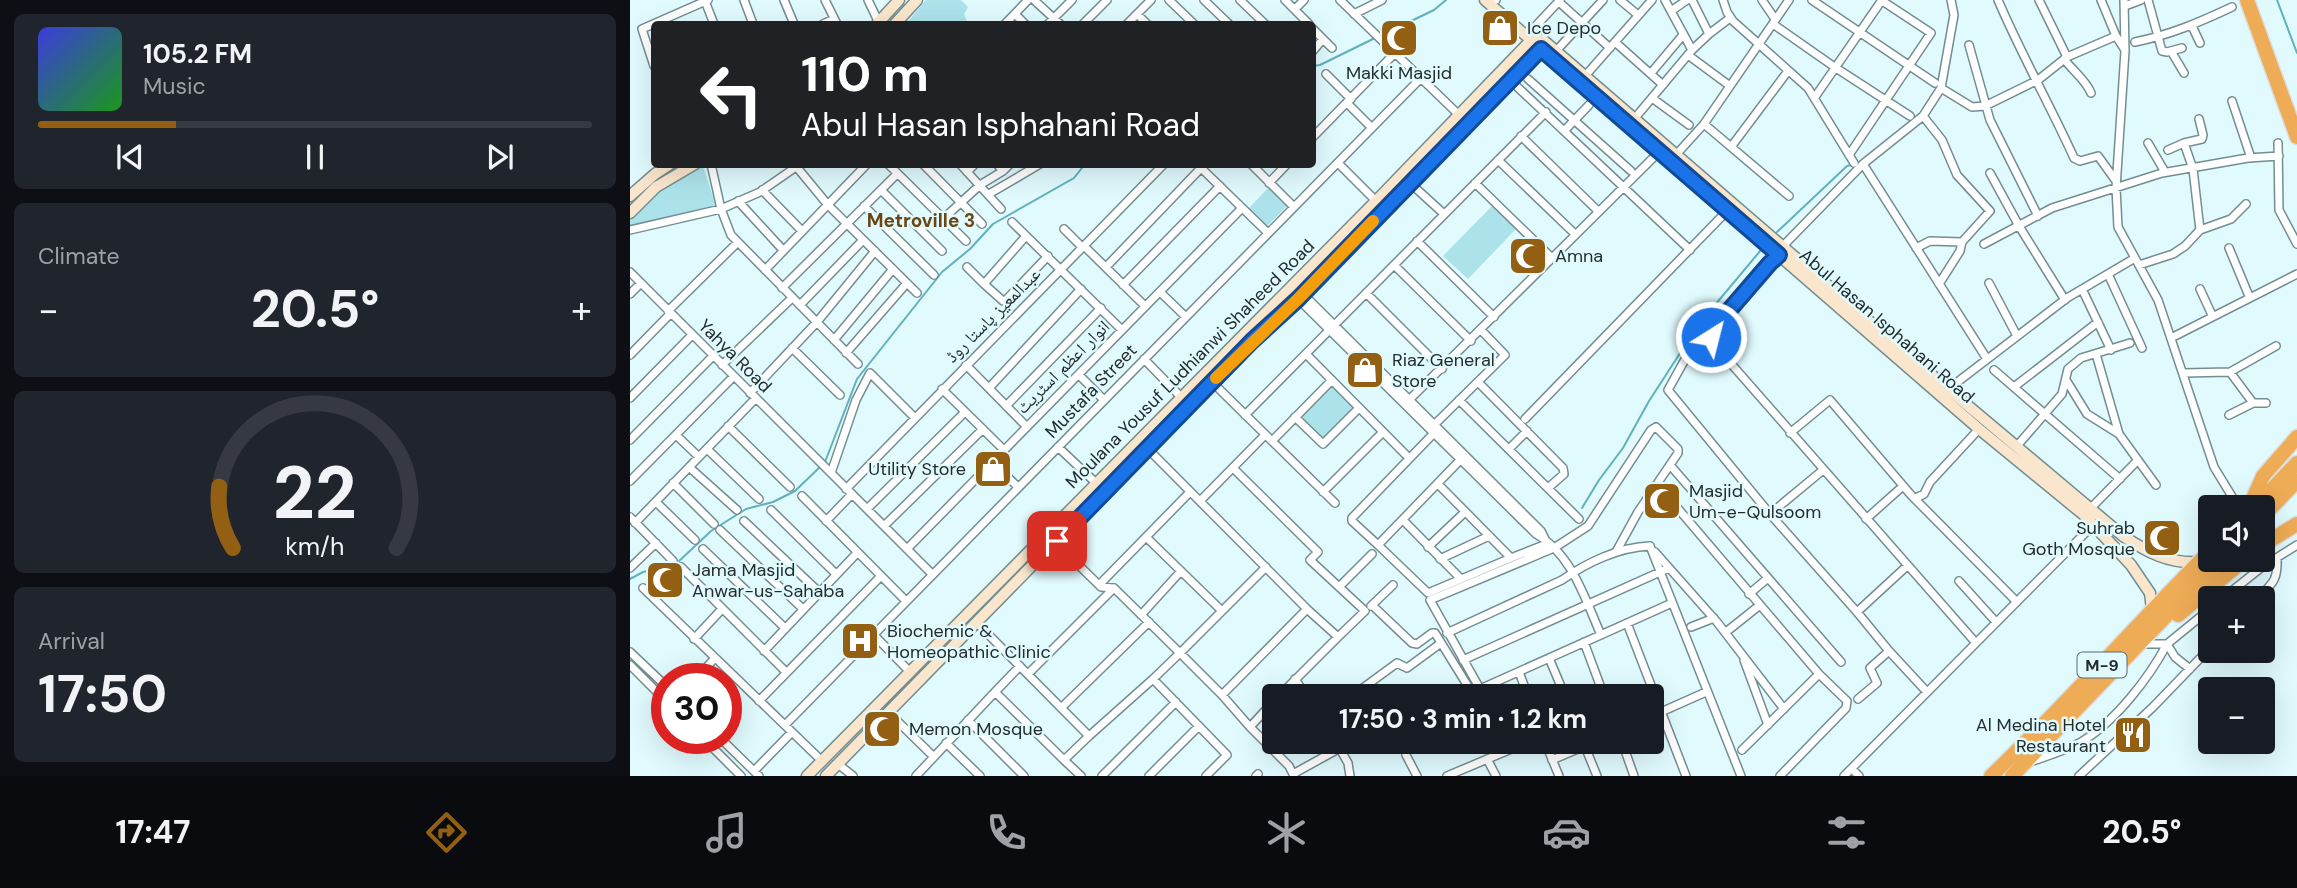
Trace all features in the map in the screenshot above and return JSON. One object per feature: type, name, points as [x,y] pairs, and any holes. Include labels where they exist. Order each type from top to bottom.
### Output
[{"type":"highway","points":[[2248,0],[2297,137]]},
{"type":"highway","points":[[2278,83],[2297,121]]},
{"type":"highway","points":[[2256,495],[2263,476],[2297,437]]},
{"type":"highway","points":[[2264,495],[2297,463]]},
{"type":"highway","points":[[2275,504],[2297,481]]},
{"type":"highway","points":[[2275,538],[2297,524]]},
{"type":"highway","name":"M-9","points":[[1991,776],[2198,563]]},
{"type":"highway","name":"M-9","points":[[2017,770],[2209,572]]},
{"type":"highway","points":[[2141,644],[2231,572]]},
{"type":"street","points":[[744,0],[752,21]]},
{"type":"street","points":[[784,0],[793,21]]},
{"type":"street","points":[[825,0],[835,21]]},
{"type":"street","points":[[868,0],[877,21]]},
{"type":"street","points":[[881,21],[899,0]]},
{"type":"street","points":[[898,21],[917,0]]},
{"type":"street","points":[[1010,21],[1034,1],[1051,21],[1072,0]]},
{"type":"street","points":[[1086,21],[1107,0]]},
{"type":"street","points":[[1169,0],[1191,21]]},
{"type":"street","points":[[1204,0],[1226,21]]},
{"type":"street","points":[[1240,0],[1262,21]]},
{"type":"street","points":[[1248,7],[1255,0]]},
{"type":"street","points":[[1285,0],[1306,21]]},
{"type":"street","points":[[1294,9],[1304,0]]},
{"type":"street","points":[[1340,0],[1458,114]]},
{"type":"street","points":[[1354,14],[1382,0]]},
{"type":"street","points":[[1556,51],[1604,0]]},
{"type":"street","points":[[1620,0],[1638,16]]},
{"type":"street","points":[[1585,76],[1652,0]]},
{"type":"street","points":[[1665,0],[1690,52],[1730,86]]},
{"type":"street","points":[[1671,11],[1689,0],[1709,34]]},
{"type":"street","points":[[1723,0],[1730,18],[1815,97],[1852,159],[1931,32],[1882,0],[1815,97]]},
{"type":"street","points":[[1762,0],[1774,21],[1836,68],[1910,116]]},
{"type":"street","points":[[1674,158],[1704,124],[1789,0]]},
{"type":"street","points":[[1812,0],[1972,107],[1985,106],[2038,80],[2066,58],[2116,36]]},
{"type":"street","points":[[1951,0],[1954,15],[1938,86],[1923,116],[1863,164],[1770,263],[1711,332],[1712,342],[1976,643]]},
{"type":"street","points":[[1998,0],[2074,158],[2080,161],[2098,156],[2116,185]]},
{"type":"street","points":[[2039,0],[2066,58],[2091,93]]},
{"type":"street","points":[[2101,0],[2125,51]]},
{"type":"street","points":[[2141,0],[2124,3],[2125,51],[2116,185],[2118,227],[2158,300],[2214,467],[2231,495]]},
{"type":"street","points":[[2148,0],[2162,51],[2182,48]]},
{"type":"street","points":[[671,20],[706,1],[713,21]]},
{"type":"street","name":"Abul Hasan Isphahani Road","points":[[1492,1],[1533,35],[1660,152],[1674,158],[1945,393],[2090,509],[2137,545],[2174,562],[2198,562]]},
{"type":"street","points":[[1533,35],[1560,1],[1582,23],[1651,73],[1663,85]]},
{"type":"street","points":[[1131,21],[1146,2]]},
{"type":"street","points":[[2135,42],[2192,26],[2232,7]]},
{"type":"street","points":[[1137,14],[1144,21]]},
{"type":"street","points":[[1015,15],[1022,21]]},
{"type":"street","points":[[1634,118],[1690,52],[1730,18]]},
{"type":"street","points":[[651,26],[642,29],[651,57]]},
{"type":"street","points":[[2192,26],[2200,43]]},
{"type":"street","points":[[1316,31],[1332,48]]},
{"type":"street","name":"Moulana Yousuf Ludhianwi Shaheed Road","points":[[807,776],[1376,201],[1533,35]]},
{"type":"street","points":[[1651,73],[1683,35]]},
{"type":"street","points":[[1316,48],[1324,39]]},
{"type":"street","points":[[1969,45],[1985,106],[2038,216]]},
{"type":"street","name":"Abul Hasan Isphahani Road","points":[[1544,46],[1556,51],[1634,118],[1727,211],[1781,251]]},
{"type":"street","name":"Moulana Yousuf Ludhianwi Shaheed Road","points":[[826,776],[1544,46]]},
{"type":"street","points":[[2171,51],[2184,74]]},
{"type":"street","points":[[1316,134],[1394,54]]},
{"type":"street","points":[[1731,147],[1787,71]]},
{"type":"street","points":[[1326,74],[1372,128]]},
{"type":"street","name":"Mustafa Street","points":[[785,725],[1420,79]]},
{"type":"street","points":[[1528,79],[1631,171]]},
{"type":"street","points":[[1510,80],[1690,250]]},
{"type":"street","points":[[1652,98],[1689,124]]},
{"type":"street","points":[[2232,101],[2251,158]]},
{"type":"street","points":[[1565,130],[1589,105]]},
{"type":"street","points":[[1245,415],[1546,112]]},
{"type":"street","points":[[1923,116],[1942,140],[1957,175],[1990,211],[1962,242],[1961,251],[1939,284]]},
{"type":"street","points":[[2168,150],[2204,138],[2199,119]]},
{"type":"street","points":[[1704,124],[1788,196]]},
{"type":"street","points":[[1521,136],[1598,211]]},
{"type":"street","points":[[2148,143],[2165,172]]},
{"type":"street","points":[[2184,143],[2193,169],[2200,230]]},
{"type":"street","points":[[2278,143],[2279,210],[2297,244]]},
{"type":"street","points":[[1409,400],[1660,152]]},
{"type":"street","points":[[1984,244],[2052,208],[2116,185],[2165,172],[2279,156]]},
{"type":"street","points":[[1498,160],[1575,234]]},
{"type":"street","points":[[1338,163],[1376,201]]},
{"type":"street","points":[[1863,164],[1987,359]]},
{"type":"street","points":[[630,195],[664,168]]},
{"type":"street","points":[[630,213],[656,187],[688,168]]},
{"type":"street","points":[[712,168],[721,209],[731,235],[858,365]]},
{"type":"street","points":[[630,230],[721,209],[762,190],[792,168]]},
{"type":"street","points":[[797,168],[828,205],[917,293]]},
{"type":"street","points":[[765,270],[863,168]]},
{"type":"street","points":[[892,168],[965,241]]},
{"type":"street","points":[[927,168],[982,224]]},
{"type":"street","points":[[964,168],[1001,209]]},
{"type":"street","points":[[967,172],[971,168]]},
{"type":"street","points":[[943,219],[1002,168]]},
{"type":"street","points":[[989,194],[1033,168]]},
{"type":"street","name":"عبدالمعیز پاستا روڈ","points":[[827,521],[849,491],[942,389],[1160,168]]},
{"type":"street","points":[[1105,267],[1197,168]]},
{"type":"street","points":[[1201,168],[1268,233]]},
{"type":"street","points":[[1255,168],[1294,207]]},
{"type":"street","points":[[1269,183],[1283,168]]},
{"type":"street","points":[[1990,173],[2065,300]]},
{"type":"street","points":[[782,288],[897,174]]},
{"type":"street","points":[[1410,183],[1444,214]]},
{"type":"street","points":[[1475,183],[1552,258]]},
{"type":"street","points":[[1124,285],[1220,186]]},
{"type":"street","points":[[762,190],[802,231]]},
{"type":"street","points":[[881,190],[942,251]]},
{"type":"street","points":[[738,201],[783,250]]},
{"type":"street","points":[[1945,393],[2082,289],[2137,261],[2173,254],[2200,230],[2231,219],[2246,204]]},
{"type":"street","points":[[864,206],[934,275]]},
{"type":"street","name":"انوار اعظم اسٹریٹ","points":[[907,549],[1242,208]]},
{"type":"street","points":[[1525,419],[1727,211]]},
{"type":"street","points":[[1012,222],[1122,330]]},
{"type":"street","points":[[1063,229],[1145,306]]},
{"type":"street","points":[[984,284],[1027,236]]},
{"type":"street","points":[[800,305],[863,240]]},
{"type":"street","points":[[1417,241],[1494,317]]},
{"type":"street","points":[[630,355],[738,242]]},
{"type":"street","points":[[1916,247],[1930,242],[1962,242]]},
{"type":"street","points":[[2229,248],[2249,296]]},
{"type":"street","points":[[673,561],[633,520],[656,502],[728,426],[875,251]]},
{"type":"street","points":[[967,267],[1005,301],[1048,256]]},
{"type":"street","points":[[1394,265],[1471,341]]},
{"type":"street","points":[[834,340],[893,270]]},
{"type":"street","name":"Yahya Road","points":[[630,272],[932,574]]},
{"type":"street","points":[[2108,274],[2142,348]]},
{"type":"street","points":[[2171,338],[2249,296],[2297,274]]},
{"type":"street","points":[[630,294],[641,283]]},
{"type":"street","points":[[846,353],[907,283]]},
{"type":"street","points":[[1989,283],[2017,336]]},
{"type":"street","points":[[1291,286],[1409,400],[1435,430]]},
{"type":"street","points":[[989,388],[1082,289]]},
{"type":"street","points":[[2082,289],[2111,351]]},
{"type":"street","points":[[2200,289],[2212,315]]},
{"type":"street","points":[[1160,292],[1186,317]]},
{"type":"street","points":[[1366,293],[1442,369]]},
{"type":"street","points":[[722,365],[792,298]]},
{"type":"street","points":[[1006,406],[1101,308]]},
{"type":"street","points":[[2014,387],[2098,322]]},
{"type":"street","points":[[1333,328],[1536,534],[1549,543],[1573,572],[1601,635]]},
{"type":"street","points":[[1481,330],[1505,355],[1351,519],[1427,593],[1588,526],[1656,427],[1678,450],[1616,552]]},
{"type":"street","points":[[1711,332],[1702,332],[1698,336],[1668,390],[1770,514],[1927,692]]},
{"type":"street","points":[[631,395],[692,335]]},
{"type":"street","points":[[2015,447],[2062,394],[2068,369],[2081,358],[2130,344]]},
{"type":"street","points":[[2183,373],[2230,372],[2276,346]]},
{"type":"street","points":[[792,348],[840,395]]},
{"type":"street","points":[[2096,354],[2119,433],[2156,485]]},
{"type":"street","points":[[1306,355],[1409,458]]},
{"type":"street","points":[[630,440],[713,356]]},
{"type":"street","points":[[1144,359],[1181,397]]},
{"type":"street","points":[[966,365],[1027,426]]},
{"type":"street","points":[[1994,370],[2120,479]]},
{"type":"street","points":[[2230,372],[2253,403]]},
{"type":"street","points":[[831,473],[856,400],[870,373],[915,418]]},
{"type":"street","points":[[1079,375],[1104,400]]},
{"type":"street","points":[[630,481],[733,376]]},
{"type":"street","points":[[2066,379],[2087,414],[2119,433]]},
{"type":"street","points":[[1272,441],[1332,380]]},
{"type":"street","points":[[1212,382],[1335,503]]},
{"type":"street","points":[[1478,382],[1563,468],[1564,474],[1548,488]]},
{"type":"street","points":[[942,389],[1004,450]]},
{"type":"street","name":"Abul Hasan Isphahani Road","points":[[1945,393],[1979,429],[2094,524],[2126,558],[2148,590],[2152,609]]},
{"type":"street","points":[[1460,400],[1579,519]]},
{"type":"street","points":[[1790,433],[1830,400],[1903,485],[2017,602]]},
{"type":"street","points":[[2229,415],[2253,403],[2266,403]]},
{"type":"street","points":[[1295,417],[1323,444],[1359,408]]},
{"type":"street","points":[[867,509],[965,412]]},
{"type":"street","points":[[630,426],[637,433]]},
{"type":"street","points":[[728,426],[790,487]]},
{"type":"street","points":[[884,526],[983,429]]},
{"type":"street","points":[[1916,498],[1924,494],[1930,482],[1979,429]]},
{"type":"street","points":[[1508,449],[1527,431]]},
{"type":"street","points":[[1323,492],[1383,432]]},
{"type":"street","points":[[676,435],[699,457]]},
{"type":"street","points":[[1200,501],[1265,435]]},
{"type":"street","points":[[1058,447],[1096,483]]},
{"type":"street","points":[[1147,448],[1338,637]]},
{"type":"street","points":[[707,449],[759,499]]},
{"type":"street","points":[[1378,545],[1463,458]]},
{"type":"street","points":[[2090,509],[2138,460]]},
{"type":"street","points":[[992,462],[1018,487]]},
{"type":"street","points":[[1670,465],[1841,662]]},
{"type":"street","points":[[689,467],[737,510]]},
{"type":"street","points":[[1233,468],[1318,552],[1310,560],[1365,611]]},
{"type":"street","points":[[1770,514],[1823,470]]},
{"type":"street","points":[[673,483],[803,609]]},
{"type":"street","points":[[1438,484],[1511,558]]},
{"type":"street","points":[[1657,484],[1819,674],[1847,701],[1846,708],[1780,776]]},
{"type":"street","points":[[1866,519],[1903,485]]},
{"type":"street","points":[[1099,585],[1190,492]]},
{"type":"street","points":[[802,496],[906,601]]},
{"type":"street","points":[[656,502],[695,540]]},
{"type":"street","points":[[771,510],[836,574]]},
{"type":"street","points":[[1429,547],[1465,512]]},
{"type":"street","points":[[1403,520],[1461,579]]},
{"type":"street","points":[[744,521],[819,592]]},
{"type":"street","points":[[1844,776],[2094,524]]},
{"type":"street","points":[[1046,534],[1101,587],[1114,588],[1149,622],[1289,766],[1293,775],[1324,754]]},
{"type":"street","points":[[1440,559],[1489,536]]},
{"type":"street","points":[[1146,537],[1222,611]]},
{"type":"street","points":[[630,568],[656,543]]},
{"type":"street","points":[[1549,543],[1430,600],[1480,689],[1672,603]]},
{"type":"street","points":[[2126,558],[2137,545]]},
{"type":"street","points":[[2238,586],[2262,566],[2297,545]]},
{"type":"street","points":[[1447,633],[1616,552],[1650,547]]},
{"type":"street","points":[[1650,547],[1726,632],[1784,709]]},
{"type":"street","points":[[1650,547],[1741,776]]},
{"type":"street","points":[[703,549],[785,628]]},
{"type":"street","points":[[764,651],[857,553]]},
{"type":"street","points":[[1339,587],[1372,554]]},
{"type":"street","points":[[2269,586],[2278,574],[2277,558]]},
{"type":"street","points":[[1857,612],[1907,566]]},
{"type":"street","points":[[681,567],[786,672]]},
{"type":"street","points":[[1064,760],[1180,653],[1266,567]]},
{"type":"street","points":[[1463,660],[1669,568]]},
{"type":"street","points":[[1141,615],[1181,571]]},
{"type":"street","points":[[759,701],[881,576]]},
{"type":"street","points":[[1749,594],[1768,578]]},
{"type":"street","points":[[1959,581],[1996,622]]},
{"type":"street","points":[[1290,684],[1393,585]]},
{"type":"street","points":[[643,588],[822,761]]},
{"type":"street","points":[[1028,674],[1114,588]]},
{"type":"street","points":[[1372,604],[1412,643],[1417,644],[1434,633],[1464,684]]},
{"type":"street","points":[[1726,632],[1759,605]]},
{"type":"street","points":[[694,639],[722,609]]},
{"type":"street","points":[[1222,695],[1307,609]]},
{"type":"street","points":[[1691,627],[1714,618]]},
{"type":"street","points":[[2017,770],[2091,735],[2141,686],[2167,643],[2198,618]]},
{"type":"street","points":[[976,622],[1089,736]]},
{"type":"street","points":[[1061,708],[1149,622]]},
{"type":"street","points":[[1627,623],[1651,684]]},
{"type":"street","points":[[873,634],[911,672]]},
{"type":"street","points":[[1584,642],[1600,684]]},
{"type":"street","points":[[1368,684],[1397,663],[1408,668],[1441,643]]},
{"type":"street","points":[[2141,644],[2167,643]]},
{"type":"street","points":[[2167,643],[2175,657],[2190,669]]},
{"type":"street","points":[[1858,699],[1877,683],[1870,668],[1889,651]]},
{"type":"street","points":[[630,652],[651,672]]},
{"type":"street","points":[[1741,652],[1768,725]]},
{"type":"street","points":[[1549,658],[1560,684]]},
{"type":"street","points":[[710,663],[714,659]]},
{"type":"street","points":[[2079,776],[2198,661]]},
{"type":"street","points":[[630,665],[651,686]]},
{"type":"street","points":[[916,776],[1020,666]]},
{"type":"street","points":[[1519,671],[1524,684]]},
{"type":"street","points":[[1742,750],[1819,674]]},
{"type":"street","points":[[1153,678],[1227,755],[1206,776]]},
{"type":"street","points":[[1295,679],[1298,684]]},
{"type":"street","points":[[995,692],[1081,776]]},
{"type":"street","points":[[1664,711],[1706,692]]},
{"type":"street","points":[[1102,776],[1176,702]]},
{"type":"street","points":[[888,712],[933,757]]},
{"type":"street","points":[[1250,727],[1262,714]]},
{"type":"street","points":[[1664,717],[1686,776]]},
{"type":"street","points":[[968,720],[1024,776]]},
{"type":"street","points":[[1149,776],[1199,726]]},
{"type":"street","points":[[736,754],[757,774],[792,732]]},
{"type":"street","points":[[946,743],[980,776]]},
{"type":"street","points":[[719,754],[741,776]]},
{"type":"street","points":[[1343,754],[1350,776]]},
{"type":"street","points":[[1447,776],[1500,754]]},
{"type":"street","points":[[1550,754],[1559,776]]},
{"type":"street","points":[[1552,760],[1564,754]]},
{"type":"street","points":[[1588,754],[1597,776]]},
{"type":"street","points":[[1626,754],[1634,776]]},
{"type":"street","points":[[1406,755],[1417,776]]},
{"type":"street","points":[[1487,759],[1496,776]]},
{"type":"street","points":[[838,764],[853,776]]},
{"type":"street","points":[[1852,769],[1859,776]]},
{"type":"shaded area","points":[[926,0],[961,0],[968,7],[964,14],[967,21],[908,21]]},
{"type":"shaded area","points":[[704,168],[716,206],[636,227],[630,226],[630,218],[657,190]]},
{"type":"shaded area","points":[[1269,187],[1287,206],[1267,226],[1249,208]]},
{"type":"shaded area","points":[[1492,206],[1516,229],[1468,279],[1443,256]]},
{"type":"shaded area","points":[[1331,385],[1354,407],[1323,439],[1300,417]]},
{"type":"waterway","points":[[1380,36],[1434,10],[1446,0]]},
{"type":"waterway","points":[[2277,0],[2297,53]]},
{"type":"waterway","points":[[1316,66],[1375,38]]},
{"type":"waterway","points":[[1777,232],[1851,165]]},
{"type":"waterway","points":[[825,462],[857,379],[942,272],[970,249],[993,224],[1074,178],[1082,168]]},
{"type":"waterway","points":[[1582,508],[1623,448],[1649,401],[1699,324],[1761,250]]},
{"type":"waterway","points":[[630,579],[643,572],[677,563],[711,531],[746,509],[773,502],[795,491],[821,466]]},
{"type":"slow traffic","points":[[1216,378],[1298,299],[1373,221]]},
{"type":"place","name":"Ice Depo","points":[[1500,28]]},
{"type":"place","name":"Makki Masjid","points":[[1399,38]]},
{"type":"place","name":"Amna","points":[[1528,256]]},
{"type":"place","name":"Riaz General Store","points":[[1365,370]]},
{"type":"place","name":"Utility Store","points":[[993,469]]},
{"type":"place","name":"Masjid Um-e-Qulsoom","points":[[1662,501]]},
{"type":"place","name":"Suhrab Goth Mosque","points":[[2162,538]]},
{"type":"place","name":"Jama Masjid Anwar-us-Sahaba","points":[[665,580]]},
{"type":"place","name":"Biochemic & Homeopathic Clinic","points":[[860,641]]},
{"type":"place","name":"Memon Mosque","points":[[882,729]]},
{"type":"place","name":"Al Medina Hotel Restaurant","points":[[2133,735]]},
{"type":"district","name":"Metroville 3","points":[[921,220]]},
{"type":"route","points":[[1057,541],[1541,49],[1779,255],[1713,329],[1711,337]]}]
